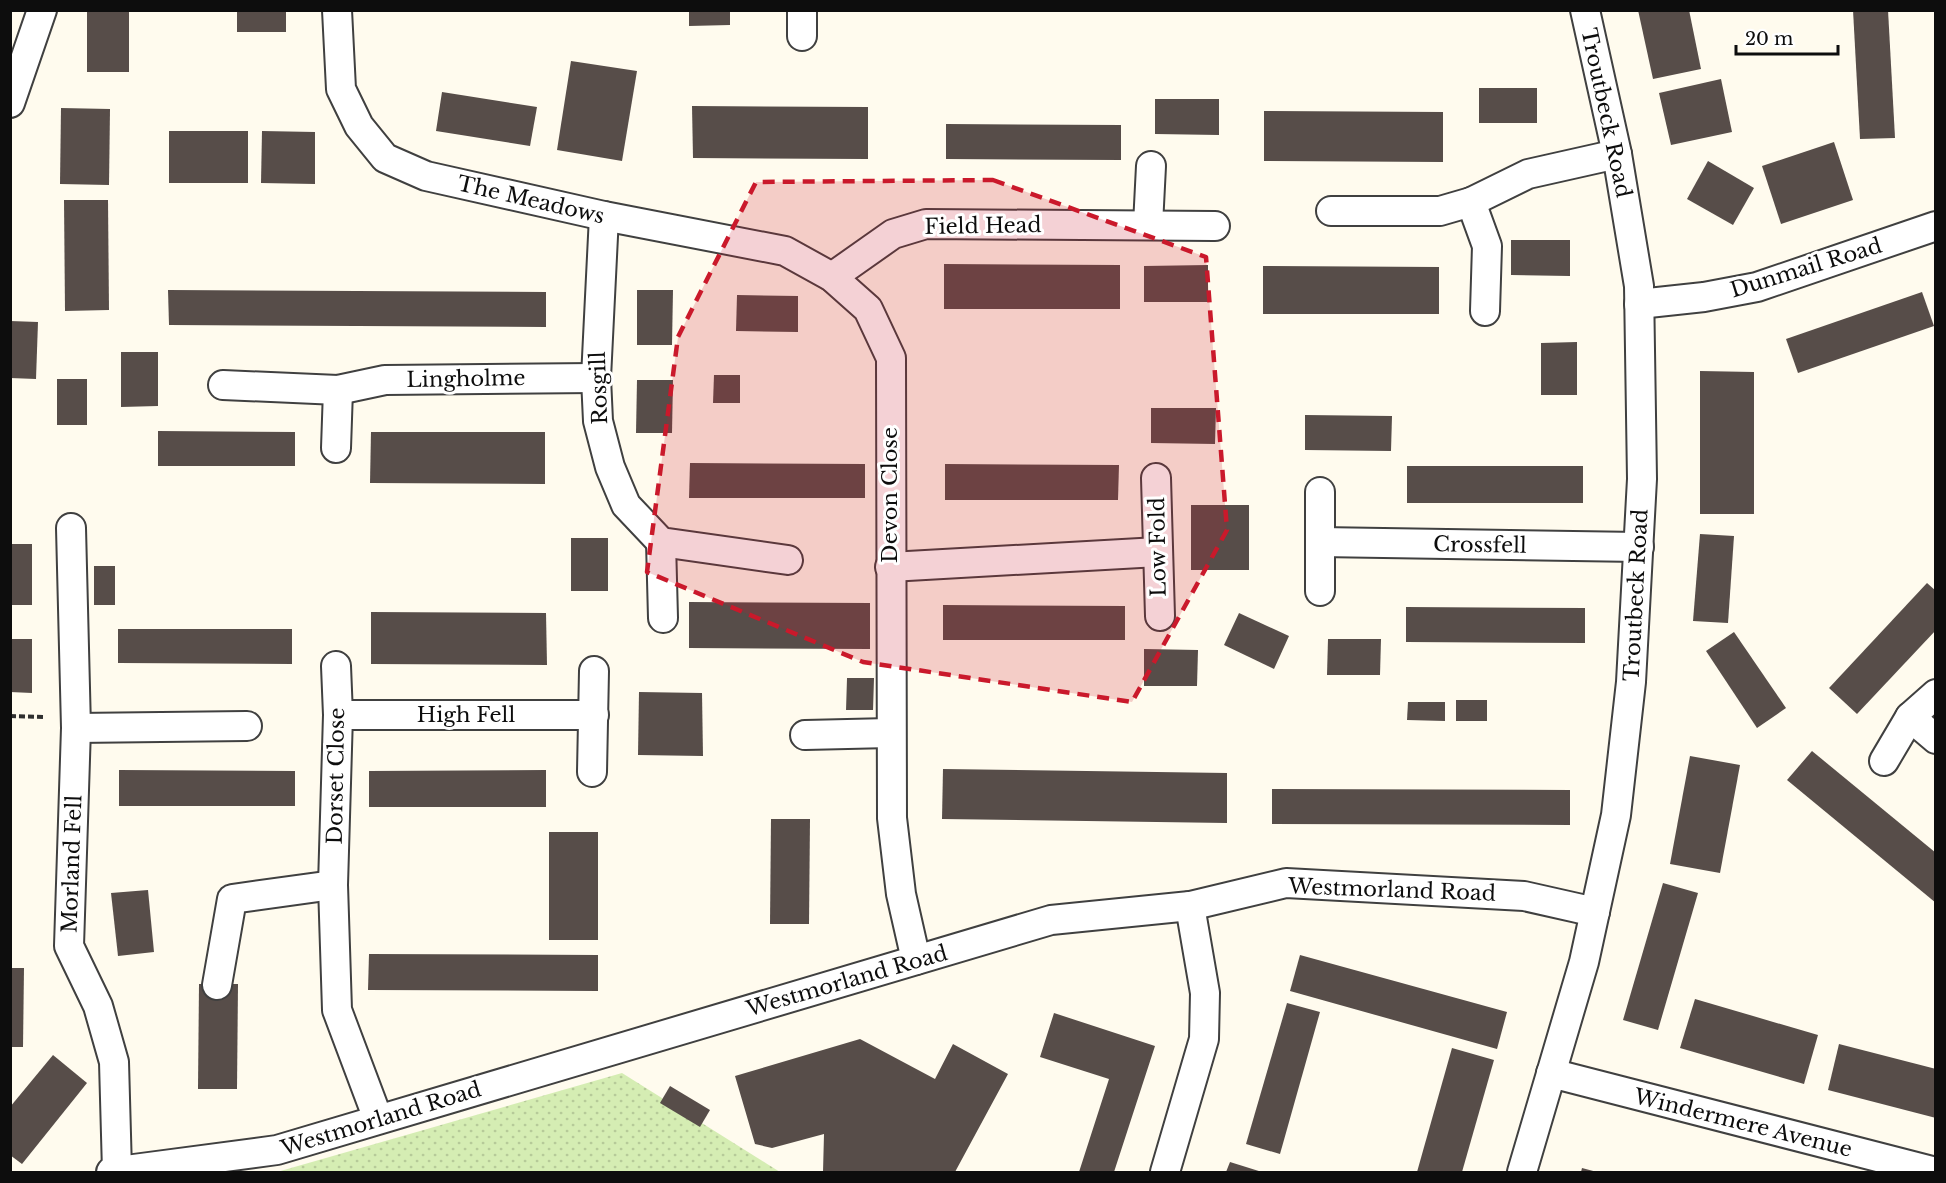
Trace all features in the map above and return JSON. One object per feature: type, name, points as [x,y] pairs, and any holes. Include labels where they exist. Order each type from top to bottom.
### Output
[{"type":"street","points":[[10,103],[42,10]]},
{"type":"street","name":"The Meadows","points":[[338,10],[341,89],[359,126],[385,158],[426,176],[603,216],[785,251],[832,277]]},
{"type":"street","name":"Troutbeck Road","points":[[1522,1173],[1584,962],[1616,815],[1631,682],[1639,547],[1642,479],[1639,286],[1617,154],[1585,10]]},
{"type":"street","points":[[1331,211],[1440,211],[1471,202],[1528,174],[1617,154]]},
{"type":"street","points":[[1148,225],[1151,166]]},
{"type":"street","points":[[1471,202],[1487,246],[1485,311]]},
{"type":"street","name":"Rosgill","points":[[603,216],[596,378],[598,421],[610,467],[626,505],[662,542]]},
{"type":"street","name":"Field Head","points":[[832,277],[893,234],[926,224],[1215,226]]},
{"type":"street","name":"Dunmail Road","points":[[1639,304],[1704,297],[1757,287],[1935,226]]},
{"type":"street","name":"Devon Close","points":[[832,277],[868,309],[891,358],[890,733],[892,818],[901,894],[916,960]]},
{"type":"street","name":"Lingholme","points":[[222,385],[338,390],[385,380],[596,378]]},
{"type":"street","points":[[336,448],[338,390]]},
{"type":"street","name":"Low Fold","points":[[1156,478],[1160,616]]},
{"type":"street","points":[[1320,492],[1320,591]]},
{"type":"street","name":"Morland Fell","points":[[71,528],[76,728],[69,946],[98,1006],[114,1062],[114,1172]]},
{"type":"street","points":[[663,618],[662,542],[788,560]]},
{"type":"street","name":"Crossfell","points":[[1320,542],[1639,547]]},
{"type":"street","points":[[890,567],[1158,552]]},
{"type":"street","name":"Dorset Close","points":[[336,666],[338,715],[333,885],[337,1010],[378,1119]]},
{"type":"street","points":[[592,772],[594,671]]},
{"type":"street","points":[[1884,760],[1910,717],[1935,694]]},
{"type":"street","name":"High Fell","points":[[338,715],[594,715]]},
{"type":"street","points":[[1910,717],[1935,739]]},
{"type":"street","points":[[76,728],[247,726]]},
{"type":"street","points":[[805,735],[890,733]]},
{"type":"street","name":"Westmorland Road","points":[[114,1172],[277,1150],[1051,920],[1190,906],[1286,884],[1524,896],[1595,912]]},
{"type":"street","points":[[217,985],[232,899],[333,885]]},
{"type":"street","points":[[1164,1173],[1204,1039],[1205,993],[1190,906]]},
{"type":"street","name":"Windermere Avenue","points":[[1551,1073],[1935,1172]]},
{"type":"highlighted area","points":[[993,180],[1206,257],[1227,530],[1132,702],[863,662],[647,572],[678,337],[756,182]]},
{"type":"green space","points":[[622,1073],[780,1172],[277,1172]]},
{"type":"building","points":[[87,10],[129,10],[129,72],[87,72]]},
{"type":"building","points":[[237,10],[286,10],[286,32],[237,32]]},
{"type":"building","points":[[689,10],[730,10],[730,25],[689,26]]},
{"type":"building","points":[[1638,10],[1689,10],[1701,69],[1653,79]]},
{"type":"building","points":[[1853,10],[1888,10],[1895,138],[1860,139]]},
{"type":"building","points":[[571,61],[637,71],[622,161],[557,150]]},
{"type":"building","points":[[1721,79],[1732,132],[1671,145],[1659,93]]},
{"type":"building","points":[[1479,88],[1537,88],[1537,123],[1479,123]]},
{"type":"building","points":[[442,92],[537,107],[530,146],[436,131]]},
{"type":"building","points":[[1155,99],[1219,99],[1219,135],[1155,134]]},
{"type":"building","points":[[692,106],[868,107],[868,159],[693,158]]},
{"type":"building","points":[[61,108],[110,109],[109,185],[60,184]]},
{"type":"building","points":[[1264,111],[1443,112],[1443,162],[1264,161]]},
{"type":"building","points":[[946,124],[1121,125],[1121,160],[946,159]]},
{"type":"building","points":[[169,131],[248,131],[248,183],[169,183]]},
{"type":"building","points":[[262,131],[315,132],[315,184],[261,183]]},
{"type":"building","points":[[1834,142],[1853,200],[1781,224],[1762,166]]},
{"type":"building","points":[[1708,161],[1754,188],[1733,225],[1687,199]]},
{"type":"building","points":[[64,200],[108,200],[109,310],[65,311]]},
{"type":"building","points":[[1511,240],[1570,240],[1570,276],[1511,275]]},
{"type":"building","points":[[944,264],[1120,265],[1120,309],[944,309]]},
{"type":"building","points":[[1208,265],[1208,302],[1144,302],[1144,266]]},
{"type":"building","points":[[1263,266],[1439,267],[1439,314],[1263,314]]},
{"type":"building","points":[[168,290],[546,292],[546,327],[169,325]]},
{"type":"building","points":[[637,290],[673,290],[672,345],[637,345]]},
{"type":"building","points":[[1922,292],[1934,326],[1798,373],[1786,339]]},
{"type":"building","points":[[737,295],[798,296],[798,332],[736,331]]},
{"type":"building","points":[[10,321],[38,322],[36,379],[10,378]]},
{"type":"building","points":[[1577,342],[1577,395],[1541,395],[1541,343]]},
{"type":"building","points":[[121,352],[158,352],[158,406],[121,407]]},
{"type":"building","points":[[1700,371],[1754,372],[1754,514],[1700,514]]},
{"type":"building","points":[[714,375],[740,375],[740,403],[713,403]]},
{"type":"building","points":[[57,379],[87,379],[87,425],[57,425]]},
{"type":"building","points":[[637,380],[673,380],[672,433],[636,433]]},
{"type":"building","points":[[1151,408],[1216,408],[1215,444],[1151,443]]},
{"type":"building","points":[[1305,415],[1392,416],[1391,451],[1305,450]]},
{"type":"building","points":[[158,431],[295,432],[295,466],[158,466]]},
{"type":"building","points":[[371,432],[545,432],[545,484],[370,483]]},
{"type":"building","points":[[690,463],[865,464],[865,498],[689,498]]},
{"type":"building","points":[[945,464],[1119,465],[1118,500],[945,500]]},
{"type":"building","points":[[1407,466],[1583,466],[1583,503],[1407,503]]},
{"type":"building","points":[[1191,505],[1249,505],[1249,570],[1191,570]]},
{"type":"building","points":[[1700,534],[1734,536],[1728,623],[1693,621]]},
{"type":"building","points":[[571,538],[608,538],[608,591],[571,591]]},
{"type":"building","points":[[10,544],[32,544],[32,605],[10,605]]},
{"type":"building","points":[[94,566],[115,566],[115,605],[94,605]]},
{"type":"building","points":[[1927,583],[1936,591],[1936,630],[1857,714],[1829,688]]},
{"type":"building","points":[[689,602],[870,603],[870,649],[689,648]]},
{"type":"building","points":[[943,605],[1125,606],[1125,640],[943,640]]},
{"type":"building","points":[[1406,607],[1585,608],[1585,643],[1406,642]]},
{"type":"building","points":[[371,612],[546,613],[547,665],[371,664]]},
{"type":"building","points":[[1239,613],[1289,636],[1274,669],[1224,645]]},
{"type":"building","points":[[118,629],[292,629],[292,664],[118,663]]},
{"type":"building","points":[[1734,632],[1786,708],[1757,728],[1706,651]]},
{"type":"building","points":[[10,639],[32,639],[32,693],[10,692]]},
{"type":"building","points":[[1328,639],[1381,639],[1380,675],[1327,675]]},
{"type":"building","points":[[1144,649],[1198,650],[1197,686],[1144,686]]},
{"type":"building","points":[[847,678],[874,678],[873,710],[846,710]]},
{"type":"building","points":[[639,692],[702,693],[703,756],[638,755]]},
{"type":"building","points":[[1456,700],[1487,700],[1487,721],[1456,721]]},
{"type":"building","points":[[1408,702],[1445,702],[1445,721],[1407,720]]},
{"type":"building","points":[[1812,751],[1936,853],[1936,903],[1787,780]]},
{"type":"building","points":[[1690,756],[1740,765],[1720,873],[1670,864]]},
{"type":"building","points":[[943,769],[1227,773],[1227,823],[942,819]]},
{"type":"building","points":[[119,770],[295,771],[295,806],[119,806]]},
{"type":"building","points":[[546,770],[546,807],[369,807],[369,771]]},
{"type":"building","points":[[1272,789],[1570,790],[1570,825],[1272,824]]},
{"type":"building","points":[[771,819],[810,819],[809,924],[770,924]]},
{"type":"building","points":[[549,832],[598,832],[598,940],[549,940]]},
{"type":"building","points":[[1663,883],[1698,893],[1658,1030],[1623,1020]]},
{"type":"building","points":[[148,890],[154,952],[118,956],[111,893]]},
{"type":"building","points":[[369,954],[598,955],[598,991],[368,990]]},
{"type":"building","points":[[1300,955],[1507,1012],[1497,1049],[1290,991]]},
{"type":"building","points":[[10,968],[24,968],[23,1047],[10,1047]]},
{"type":"building","points":[[199,984],[238,984],[237,1089],[198,1089]]},
{"type":"building","points":[[1695,999],[1818,1035],[1804,1084],[1680,1048]]},
{"type":"building","points":[[1287,1003],[1320,1012],[1280,1154],[1246,1144]]},
{"type":"building","points":[[1054,1013],[1155,1046],[1114,1172],[1079,1172],[1109,1079],[1040,1057]]},
{"type":"building","points":[[860,1039],[935,1079],[953,1044],[1008,1074],[955,1172],[823,1172],[824,1134],[772,1148],[755,1144],[735,1076]]},
{"type":"building","points":[[1839,1044],[1936,1069],[1936,1118],[1828,1090]]},
{"type":"building","points":[[1452,1048],[1494,1060],[1462,1172],[1417,1172]]},
{"type":"building","points":[[53,1055],[87,1083],[22,1164],[10,1155],[10,1107]]},
{"type":"building","points":[[670,1086],[710,1110],[700,1127],[660,1103]]},
{"type":"building","points":[[1230,1162],[1262,1172],[1226,1172]]},
{"type":"building","points":[[1582,1168],[1597,1172],[1581,1172]]}]
